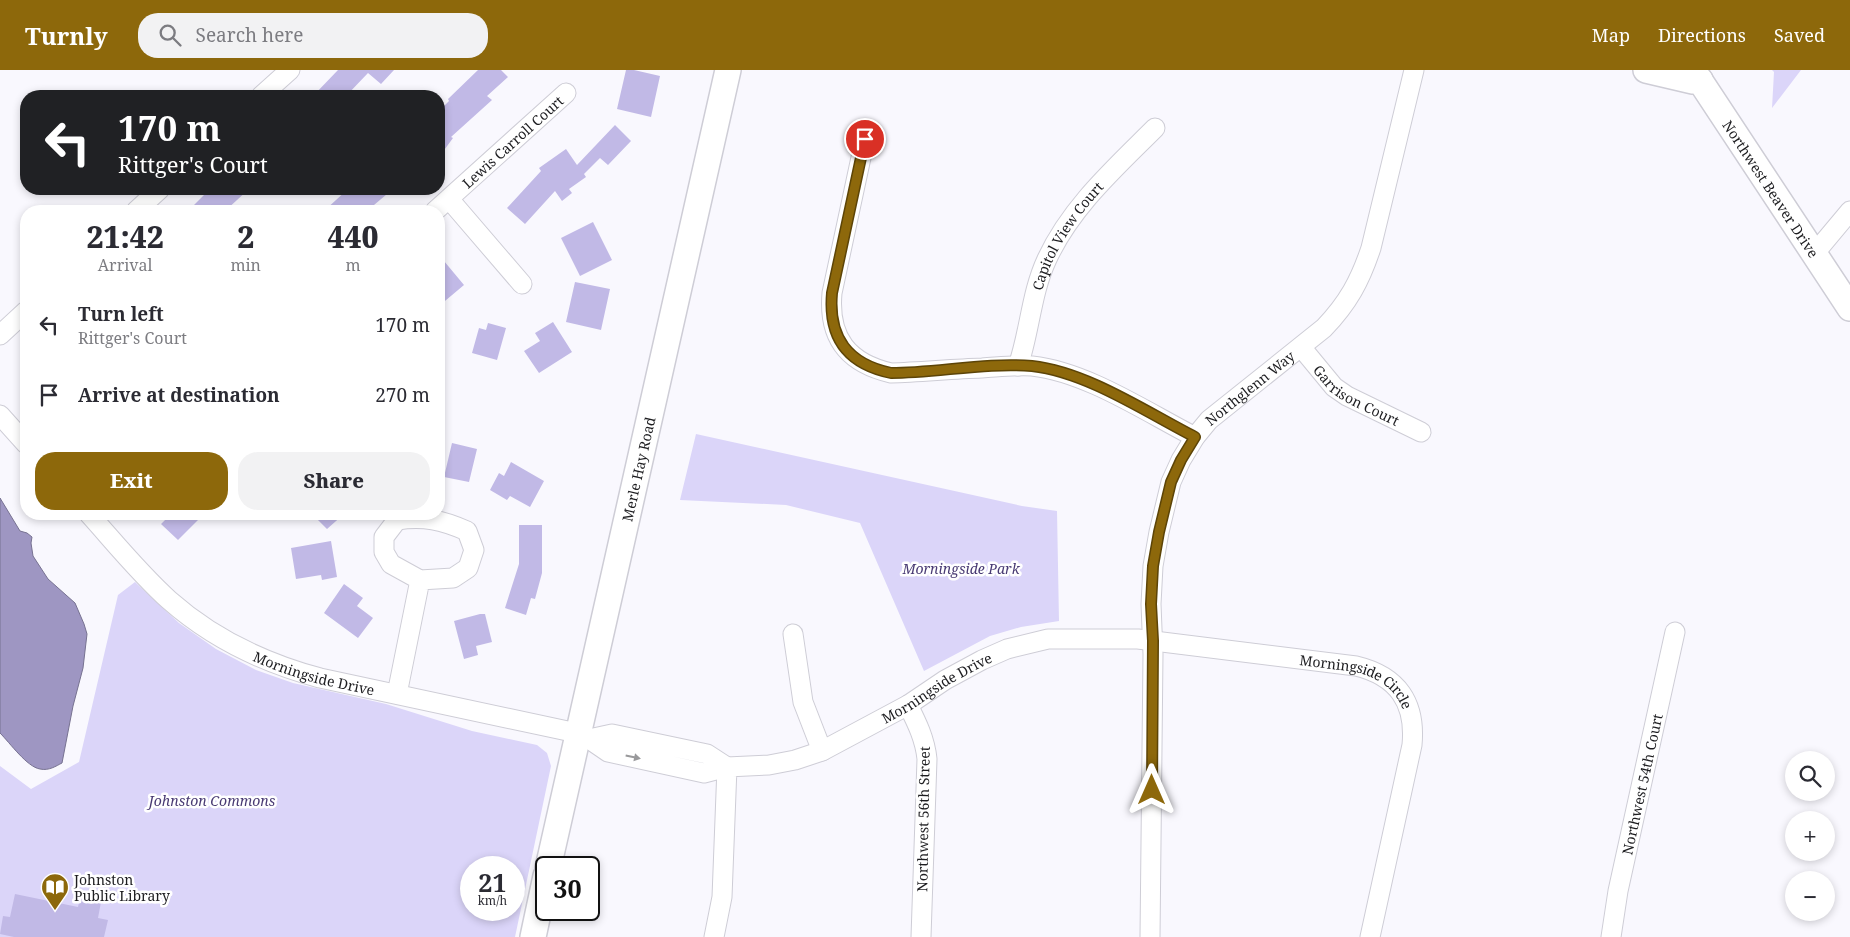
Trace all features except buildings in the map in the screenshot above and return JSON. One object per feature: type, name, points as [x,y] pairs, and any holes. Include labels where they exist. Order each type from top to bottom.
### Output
[{"type":"main road","name":"Merle Hay Road","points":[[551,856],[583,736],[728,70]]},
{"type":"main road","points":[[1646,70],[1693,80],[1696,75]]},
{"type":"main road","name":"Northwest Beaver Drive","points":[[1696,75],[1850,308]]},
{"type":"main road","points":[[533,937],[536,921]]},
{"type":"street","points":[[268,90],[290,70]]},
{"type":"street","name":"Northglenn Way","points":[[1150,937],[1153,641],[1151,604],[1153,566],[1171,482],[1181,460],[1195,437],[1209,420],[1324,328],[1341,311],[1354,291],[1364,271],[1371,248],[1414,70]]},
{"type":"street","name":"Lewis Carroll Court","points":[[442,205],[566,93]]},
{"type":"street","name":"Capitol View Court","points":[[1018,366],[1036,289],[1046,260],[1062,231],[1082,204],[1155,128]]},
{"type":"street","points":[[865,139],[830,310],[833,326],[849,353],[860,362],[874,369],[891,373],[1018,366],[1054,370],[1076,376],[1195,437]]},
{"type":"street","points":[[143,205],[153,195]]},
{"type":"street","points":[[449,199],[522,284]]},
{"type":"street","points":[[1814,254],[1850,211]]},
{"type":"street","points":[[0,335],[20,317]]},
{"type":"street","name":"Garrison Court","points":[[1301,347],[1334,388],[1421,432]]},
{"type":"street","points":[[0,415],[20,437]]},
{"type":"street","name":"Morningside Drive","points":[[99,520],[169,600],[196,622],[226,642],[257,657],[290,670],[583,736],[608,752],[704,773],[727,767],[769,765],[795,760],[822,751],[908,705],[945,680],[1007,649],[1048,639],[1080,638],[1153,641]]},
{"type":"street","points":[[397,520],[384,537],[384,552],[391,564],[420,580],[453,578],[468,568],[474,550],[467,531],[446,522],[434,520]]},
{"type":"street","points":[[397,694],[420,580]]},
{"type":"street","name":"Northwest 54th Court","points":[[1611,937],[1618,891],[1675,632]]},
{"type":"street","points":[[793,634],[803,702],[822,751]]},
{"type":"street","name":"Morningside Circle","points":[[1153,641],[1356,666],[1371,670],[1385,677],[1397,687],[1406,699],[1412,713],[1414,728],[1412,745],[1370,937]]},
{"type":"street","name":"Northwest 56th Street","points":[[908,705],[925,744],[927,759],[921,937]]},
{"type":"street","points":[[714,937],[722,897],[727,767]]},
{"type":"green space","points":[[1772,70],[1801,70],[1772,108],[1774,72]]},
{"type":"green space","name":"Morningside Park","points":[[696,434],[1022,506],[1057,511],[1059,621],[1021,627],[990,636],[924,671],[860,523],[786,505],[680,500]]},
{"type":"green space","name":"Johnston Commons","points":[[135,582],[179,623],[216,649],[256,670],[293,683],[386,704],[472,731],[537,745],[547,753],[551,766],[525,890],[525,856],[460,856],[460,921],[518,921],[515,937],[0,937],[0,766],[31,789],[79,762],[118,595]]},
{"type":"shaded area","points":[[0,498],[20,531],[32,537],[33,556],[48,579],[75,603],[87,634],[83,668],[73,706],[62,763],[52,768],[40,769],[30,764],[0,733]]},
{"type":"place","name":"Johnston Public Library","points":[[55,911]]},
{"type":"route","points":[[865,139],[830,310],[833,326],[849,353],[860,362],[874,369],[891,373],[1007,366],[1031,366],[1054,370],[1076,376],[1096,385],[1195,437],[1181,460],[1171,482],[1153,566],[1151,604],[1153,628],[1152,790]]}]
